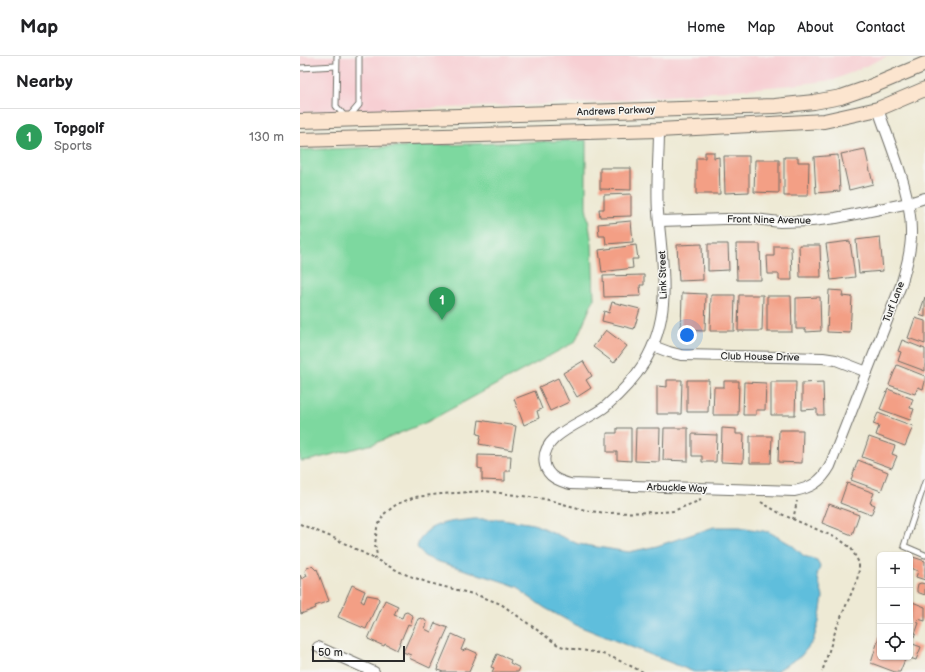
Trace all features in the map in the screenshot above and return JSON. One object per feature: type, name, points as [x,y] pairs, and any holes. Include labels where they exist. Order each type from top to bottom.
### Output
[{"type":"street","name":"Andrews Parkway","points":[[300,121],[775,106],[821,101],[841,96],[870,87],[925,64]]},
{"type":"street","points":[[870,87],[878,109]]},
{"type":"street","name":"Andrews Parkway","points":[[300,140],[659,130],[824,121],[878,109],[925,88]]},
{"type":"street","name":"Turf Lane","points":[[815,485],[823,477],[830,466],[901,285],[907,263],[911,235],[908,203],[905,189],[878,109]]},
{"type":"street","points":[[347,119],[347,139]]},
{"type":"street","name":"Link Street","points":[[545,466],[544,455],[546,449],[554,438],[599,411],[616,397],[638,372],[653,346],[662,316],[665,295],[659,221],[659,130]]},
{"type":"street","name":"Front Nine Avenue","points":[[659,221],[727,218],[780,222],[812,221],[836,218],[925,198]]},
{"type":"street","name":"Club House Drive","points":[[653,346],[682,355],[823,358],[836,360],[867,372]]},
{"type":"street","name":"Arbuckle Way","points":[[545,466],[550,475],[555,479],[570,484],[580,485],[787,491],[815,485]]},
{"type":"street","points":[[318,647],[374,672]]},
{"type":"lane","points":[[336,56],[336,106],[347,119],[359,105],[359,56]]},
{"type":"lane","points":[[300,68],[336,66]]},
{"type":"lane","points":[[925,482],[904,546],[925,554]]},
{"type":"path","points":[[375,559],[377,555],[375,545],[376,528],[384,514],[397,504],[415,497],[484,491],[545,499],[589,511],[607,513],[674,511],[707,499]]},
{"type":"path","points":[[793,520],[797,498]]},
{"type":"path","points":[[755,500],[762,502],[793,520],[832,535],[846,543],[851,548],[859,563],[857,580],[836,629],[822,672]]},
{"type":"path","points":[[300,524],[336,539],[402,574],[497,602],[508,608],[558,645],[603,654],[643,672]]},
{"type":"shaded area","points":[[300,56],[888,56],[834,80],[792,85],[586,103],[300,113]]},
{"type":"green space","points":[[586,140],[586,207],[592,244],[594,299],[575,342],[427,422],[373,444],[311,460],[300,461],[300,150]]},
{"type":"water","points":[[474,519],[502,519],[534,524],[578,544],[629,552],[657,546],[714,527],[740,527],[769,532],[792,545],[804,556],[817,560],[820,567],[817,575],[823,597],[819,622],[813,641],[801,656],[775,672],[694,672],[576,625],[545,608],[526,595],[518,587],[433,560],[424,556],[417,547],[421,538],[426,532],[440,524]]},
{"type":"building","points":[[865,149],[873,184],[849,190],[841,154]]},
{"type":"building","points":[[705,152],[714,152],[714,158],[719,157],[720,194],[696,194],[696,158],[705,158]]},
{"type":"building","points":[[838,155],[840,191],[816,193],[814,157]]},
{"type":"building","points":[[724,156],[749,156],[749,192],[725,193]]},
{"type":"building","points":[[784,157],[798,157],[798,162],[809,162],[808,196],[784,196]]},
{"type":"building","points":[[755,160],[779,160],[779,193],[754,192]]},
{"type":"building","points":[[600,168],[631,168],[631,190],[600,189]]},
{"type":"building","points":[[631,194],[631,216],[600,217],[599,209],[604,209],[604,195]]},
{"type":"building","points":[[631,221],[633,242],[606,244],[605,236],[599,236],[598,224]]},
{"type":"building","points":[[880,237],[883,271],[859,273],[856,240]]},
{"type":"building","points":[[850,241],[855,277],[831,280],[826,244]]},
{"type":"building","points":[[702,244],[703,280],[679,281],[677,245]]},
{"type":"building","points":[[708,244],[728,244],[729,270],[708,271]]},
{"type":"building","points":[[736,244],[760,244],[761,280],[737,280]]},
{"type":"building","points":[[636,245],[638,259],[632,259],[633,268],[602,272],[599,250]]},
{"type":"building","points":[[799,245],[820,245],[821,277],[800,277]]},
{"type":"building","points":[[774,246],[791,246],[792,280],[779,280],[779,274],[768,274],[767,256],[774,256]]},
{"type":"building","points":[[644,275],[644,285],[640,285],[641,296],[604,297],[603,276]]},
{"type":"building","points":[[829,290],[843,291],[842,296],[852,297],[850,333],[827,332]]},
{"type":"building","points":[[682,293],[706,294],[705,331],[681,330]]},
{"type":"building","points":[[711,295],[735,295],[734,331],[710,331]]},
{"type":"building","points":[[739,295],[763,295],[762,331],[738,331]]},
{"type":"building","points":[[767,296],[791,296],[792,332],[767,332]]},
{"type":"building","points":[[820,297],[821,331],[806,332],[806,329],[796,329],[796,298]]},
{"type":"building","points":[[925,297],[925,317],[919,315]]},
{"type":"building","points":[[612,302],[640,309],[634,329],[602,321],[604,311],[609,313]]},
{"type":"building","points":[[915,318],[925,321],[925,344],[908,338]]},
{"type":"building","points":[[606,330],[627,346],[614,363],[593,347]]},
{"type":"building","points":[[902,340],[925,349],[925,371],[898,361],[901,352],[898,351]]},
{"type":"building","points":[[583,361],[592,376],[586,380],[591,388],[577,397],[563,373]]},
{"type":"building","points":[[897,365],[925,376],[923,389],[918,387],[915,394],[889,385]]},
{"type":"building","points":[[558,378],[569,402],[550,411],[539,387]]},
{"type":"building","points":[[667,380],[682,380],[681,414],[657,414],[657,386],[667,387]]},
{"type":"building","points":[[687,380],[709,380],[708,412],[687,412]]},
{"type":"building","points":[[724,381],[739,381],[738,415],[713,415],[714,387],[724,387]]},
{"type":"building","points":[[744,382],[766,383],[765,410],[756,410],[756,415],[743,415]]},
{"type":"building","points":[[771,382],[796,382],[795,415],[771,415]]},
{"type":"building","points":[[823,382],[824,415],[817,415],[817,409],[802,410],[802,383]]},
{"type":"building","points":[[888,389],[913,399],[910,408],[914,409],[910,420],[880,409]]},
{"type":"building","points":[[535,391],[542,409],[537,411],[539,418],[524,425],[514,399]]},
{"type":"building","points":[[878,413],[913,426],[905,446],[876,435],[879,426],[873,424]]},
{"type":"building","points":[[479,420],[516,426],[512,450],[479,444],[481,435],[477,434]]},
{"type":"building","points":[[617,428],[631,428],[631,461],[617,460],[617,452],[607,452],[607,433],[617,433]]},
{"type":"building","points":[[636,428],[660,428],[659,462],[635,461]]},
{"type":"building","points":[[664,428],[688,428],[688,461],[663,460]]},
{"type":"building","points":[[722,428],[736,429],[736,434],[744,434],[743,463],[721,462]]},
{"type":"building","points":[[779,430],[803,430],[802,463],[778,462]]},
{"type":"building","points":[[692,434],[717,435],[716,462],[702,462],[702,456],[692,456]]},
{"type":"building","points":[[750,436],[772,436],[771,463],[750,463]]},
{"type":"building","points":[[869,437],[895,446],[892,454],[897,456],[892,468],[862,457]]},
{"type":"building","points":[[478,455],[511,456],[510,471],[505,471],[505,481],[482,480],[482,469],[478,468]]},
{"type":"building","points":[[858,460],[888,472],[881,491],[851,480]]},
{"type":"building","points":[[847,483],[874,493],[870,503],[875,505],[871,515],[840,503]]},
{"type":"building","points":[[829,504],[859,515],[852,535],[822,523]]},
{"type":"building","points":[[913,557],[925,561],[925,580],[916,577],[918,571],[913,569]]},
{"type":"building","points":[[312,566],[316,570],[317,569],[329,601],[315,606],[316,608],[301,614],[300,575],[302,579],[307,576],[305,571],[307,568]]},
{"type":"building","points":[[918,584],[925,584],[925,595],[917,592]]},
{"type":"building","points":[[352,585],[365,591],[361,601],[364,603],[367,595],[378,597],[379,600],[366,629],[338,617]]},
{"type":"building","points":[[385,600],[398,606],[394,615],[402,618],[404,613],[407,612],[413,616],[397,650],[385,644],[384,646],[368,639]]},
{"type":"building","points":[[913,602],[925,607],[925,621],[918,619],[917,622],[919,623],[914,637]]},
{"type":"building","points":[[421,618],[427,623],[425,629],[431,632],[435,623],[448,628],[430,668],[409,658],[411,655],[403,652],[418,619]]},
{"type":"building","points":[[452,634],[465,640],[461,650],[463,651],[468,649],[477,653],[469,672],[443,672],[438,670]]},
{"type":"building","points":[[877,644],[877,660],[905,660],[900,672],[895,672],[871,663]]},
{"type":"building","points":[[913,644],[921,647],[916,660],[913,659]]},
{"type":"building","points":[[497,654],[511,660],[510,663],[520,668],[518,672],[492,672],[494,668],[491,667]]},
{"type":"place","name":"Topgolf","points":[[442,320]]}]
